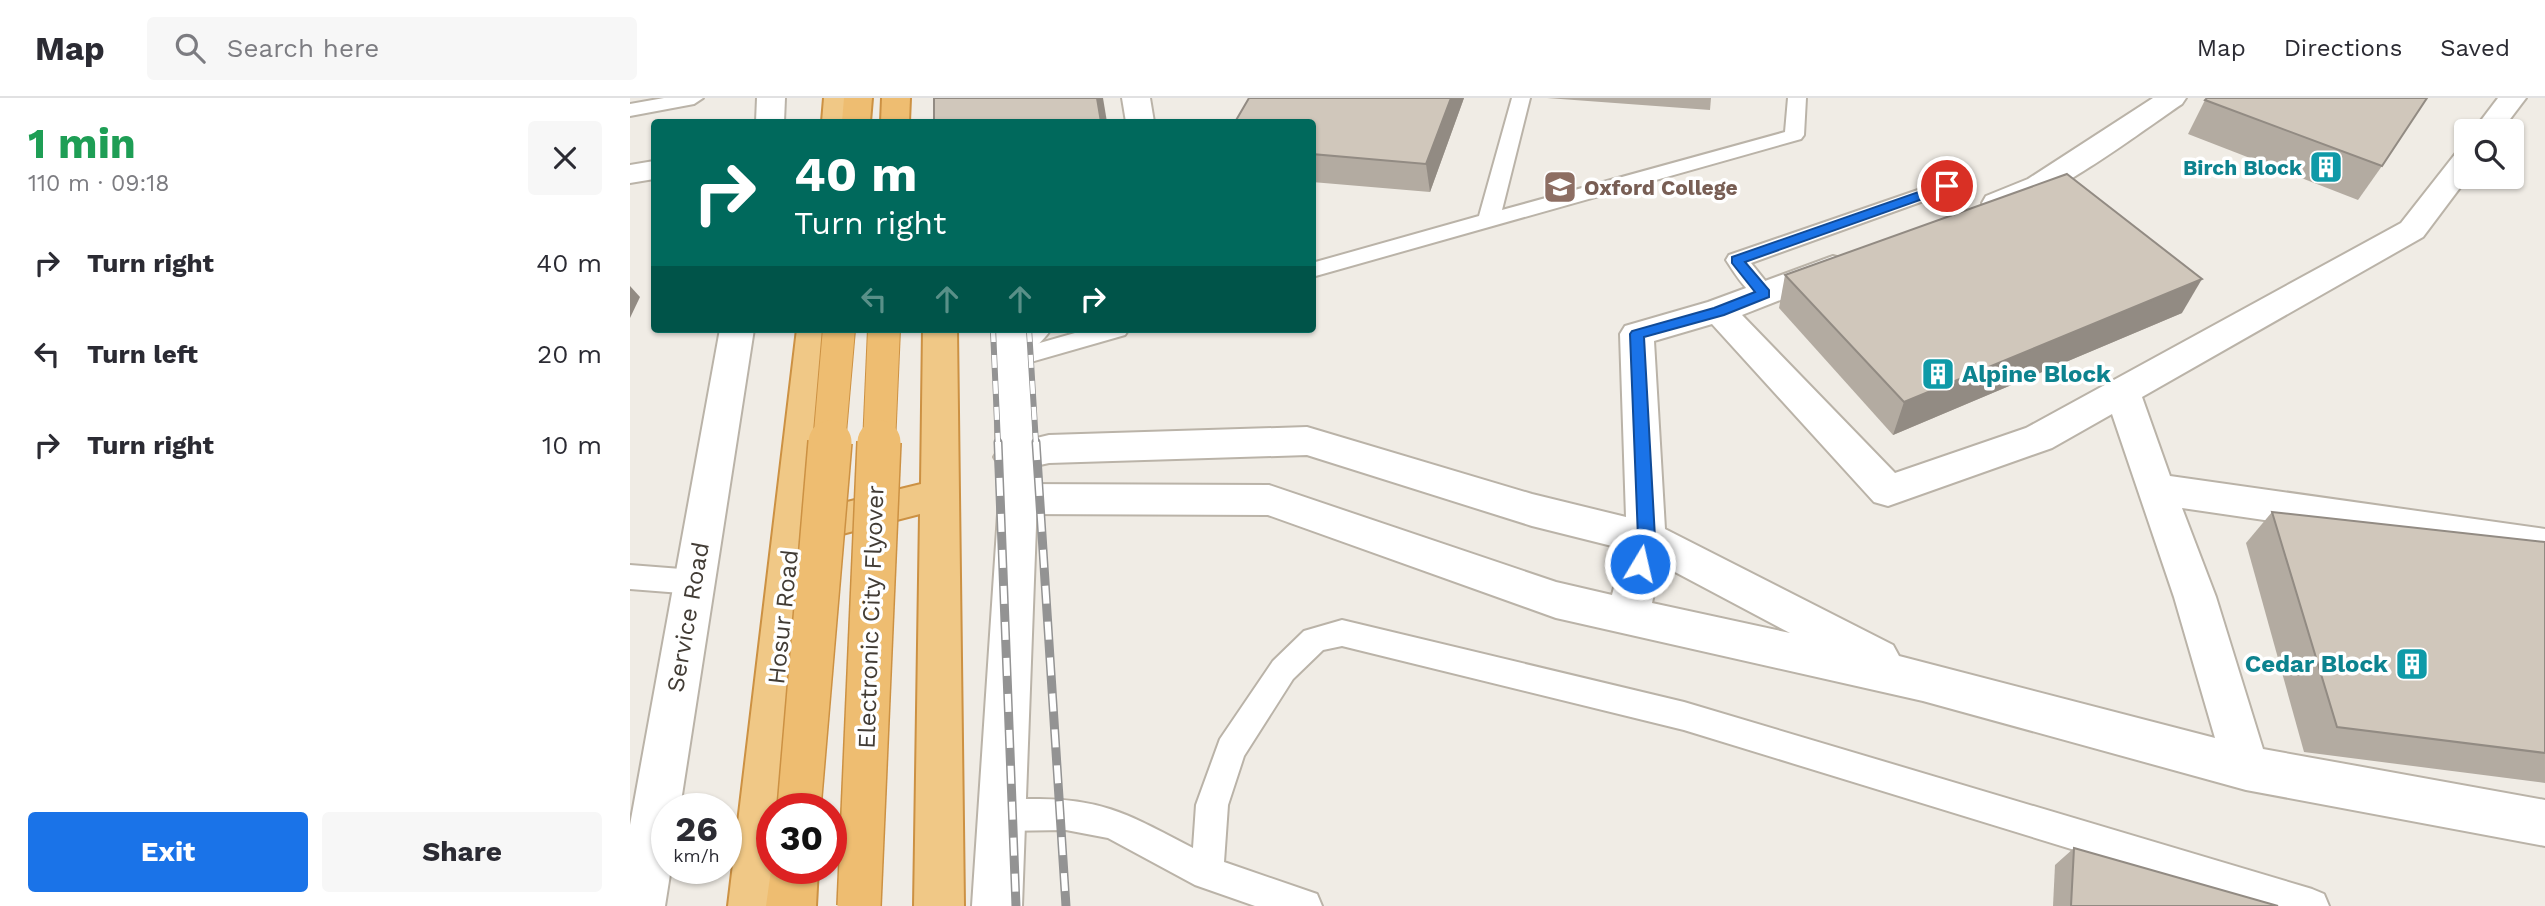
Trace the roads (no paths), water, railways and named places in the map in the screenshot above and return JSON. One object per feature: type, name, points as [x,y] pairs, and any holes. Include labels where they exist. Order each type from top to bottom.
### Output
[{"type":"highway","points":[[836,119],[838,98]]},
{"type":"highway","points":[[856,119],[858,98]]},
{"type":"highway","points":[[895,119],[896,98]]},
{"type":"highway","name":"Hosur Road","points":[[754,906],[814,333]]},
{"type":"highway","name":"Electronic City Flyover","points":[[800,793],[839,333]]},
{"type":"highway","name":"Electronic City Flyover","points":[[859,906],[884,333]]},
{"type":"highway","points":[[939,906],[940,333]]},
{"type":"highway","points":[[792,531],[940,494]]},
{"type":"highway","points":[[791,906],[793,884]]},
{"type":"street","points":[[769,119],[771,98]]},
{"type":"street","points":[[1136,98],[1140,119]]},
{"type":"street","points":[[1964,215],[2039,186],[2172,98]]},
{"type":"street","points":[[2496,119],[2512,98]]},
{"type":"street","points":[[630,174],[651,170]]},
{"type":"street","points":[[1719,312],[1888,491],[2039,438],[2413,230],[2454,175]]},
{"type":"street","points":[[1628,615],[1646,538],[1637,334],[1719,312],[1864,254]]},
{"type":"street","name":"Service Road","points":[[640,906],[736,333]]},
{"type":"street","points":[[997,906],[1018,499],[1013,457],[1017,341]]},
{"type":"street","points":[[2122,391],[2195,597],[2246,768]]},
{"type":"street","points":[[1013,457],[1049,449],[1293,442],[1532,510],[1646,538],[1923,681]]},
{"type":"street","points":[[2156,489],[2545,545]]},
{"type":"street","points":[[1018,499],[1269,500],[1556,600],[1923,681],[2246,768],[2545,823]]},
{"type":"lane","points":[[635,106],[694,98]]},
{"type":"lane","points":[[1488,222],[1521,98]]},
{"type":"lane","points":[[1316,269],[1794,135],[1797,98]]},
{"type":"lane","points":[[1764,293],[1737,260],[1947,186]]},
{"type":"lane","points":[[1017,341],[1084,333]]},
{"type":"lane","points":[[630,577],[694,582]]},
{"type":"lane","points":[[1207,873],[1212,805],[1231,749],[1283,670],[1314,640],[1342,634],[1684,716],[2312,906]]},
{"type":"lane","points":[[1003,815],[1066,814],[1112,823],[1207,873],[1306,906]]},
{"type":"railway","points":[[993,333],[998,444]]},
{"type":"railway","points":[[1029,333],[1036,444]]},
{"type":"railway","points":[[998,442],[1016,906]]},
{"type":"railway","points":[[1036,442],[1066,906]]},
{"type":"place","name":"Birch Block","points":[[2326,167]]},
{"type":"place","name":"Oxford College","points":[[1560,187]]},
{"type":"place","name":"Alpine Block","points":[[1938,374]]},
{"type":"place","name":"Cedar Block","points":[[2412,664]]}]
